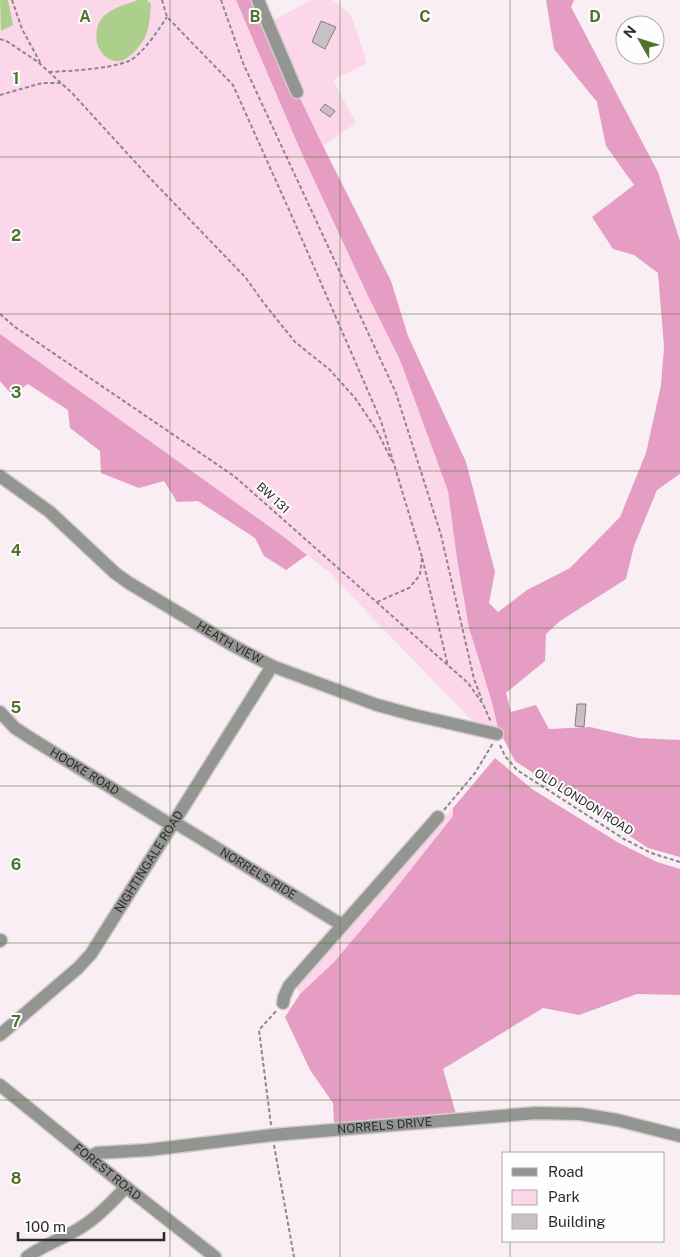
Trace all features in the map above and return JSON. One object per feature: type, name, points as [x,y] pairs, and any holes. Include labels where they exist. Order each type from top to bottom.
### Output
[{"type":"street","points":[[258,0],[297,92]]},
{"type":"street","name":"HEATH VIEW","points":[[0,476],[50,512],[115,573],[129,583],[232,645],[272,666],[377,705],[497,734]]},
{"type":"street","name":"NIGHTINGALE ROAD","points":[[0,1034],[85,962],[97,946],[272,666]]},
{"type":"street","name":"HOOKE ROAD","points":[[0,712],[15,728],[48,750],[168,823],[174,824]]},
{"type":"street","points":[[283,1003],[289,986],[438,817]]},
{"type":"street","name":"NORRELS RIDE","points":[[174,824],[179,825],[342,926]]},
{"type":"street","name":"FOREST ROAD","points":[[0,1085],[215,1257]]},
{"type":"street","name":"NORRELS DRIVE","points":[[88,1157],[97,1153],[148,1150],[273,1135],[536,1113],[580,1114],[617,1120],[680,1136]]},
{"type":"street","points":[[27,1257],[84,1225],[110,1204],[126,1187]]},
{"type":"path","points":[[12,0],[22,28],[42,66]]},
{"type":"path","points":[[162,0],[166,17],[233,85],[381,421],[422,557],[448,666]]},
{"type":"path","points":[[221,0],[243,63],[396,393],[441,535],[474,679],[483,704]]},
{"type":"path","points":[[49,72],[71,72],[130,60],[148,43],[166,17]]},
{"type":"path","points":[[0,39],[8,42],[42,66],[61,83],[246,278],[295,342],[329,370],[355,398],[376,429],[395,466]]},
{"type":"path","points":[[0,95],[42,83],[61,83]]},
{"type":"path","name":"BW 131","points":[[0,314],[15,327],[234,476],[468,683],[483,704],[497,734]]},
{"type":"path","points":[[376,602],[394,596],[409,588],[420,575],[422,557]]},
{"type":"path","points":[[438,817],[475,773],[497,734]]},
{"type":"path","name":"OLD LONDON ROAD","points":[[497,734],[505,756],[517,770],[624,839],[651,853],[680,862]]},
{"type":"green space","points":[[0,0],[236,0],[302,154],[400,360],[448,491],[469,628],[498,728],[475,724],[333,575],[284,537],[0,334]]},
{"type":"green space","points":[[311,0],[332,0],[351,15],[367,63],[333,80],[356,123],[323,146],[265,25]],"holes":[[[321,21],[336,27],[325,49],[313,41]]]},
{"type":"green space","points":[[453,808],[453,816],[388,898],[334,962],[300,994],[296,986]]},
{"type":"shaded area","points":[[0,0],[8,0],[13,25],[1,31]]},
{"type":"shaded area","points":[[138,0],[147,0],[151,4],[146,35],[139,47],[127,58],[119,61],[111,60],[104,56],[97,43],[97,27],[106,14],[113,9]]},
{"type":"shaded area","points":[[236,0],[251,0],[259,21],[265,25],[391,281],[408,336],[466,462],[495,572],[489,603],[498,612],[527,590],[570,568],[620,517],[646,453],[661,385],[664,347],[658,273],[634,255],[613,249],[592,217],[634,185],[606,146],[597,102],[554,49],[546,0],[574,0],[571,7],[658,172],[680,241],[680,474],[657,490],[634,546],[626,579],[560,621],[546,634],[545,661],[506,693],[511,712],[536,705],[549,729],[590,727],[638,738],[680,740],[680,857],[648,848],[515,761],[498,728],[469,628],[448,491],[400,360],[302,154]]},
{"type":"shaded area","points":[[0,334],[307,555],[286,570],[264,556],[255,538],[198,501],[177,502],[164,481],[139,488],[101,473],[100,451],[70,428],[68,410],[28,384],[12,395],[0,381]]},
{"type":"shaded area","points":[[495,758],[532,789],[619,843],[657,862],[680,869],[680,995],[637,994],[579,1015],[543,1008],[443,1069],[456,1114],[334,1124],[333,1103],[310,1070],[285,1017],[300,994],[334,962],[388,898],[453,816],[453,808]]},
{"type":"building","points":[[321,21],[336,27],[325,49],[312,42]]},
{"type":"building","points":[[325,104],[335,111],[330,117],[320,110]]},
{"type":"building","points":[[577,704],[586,704],[584,727],[575,726]]}]
